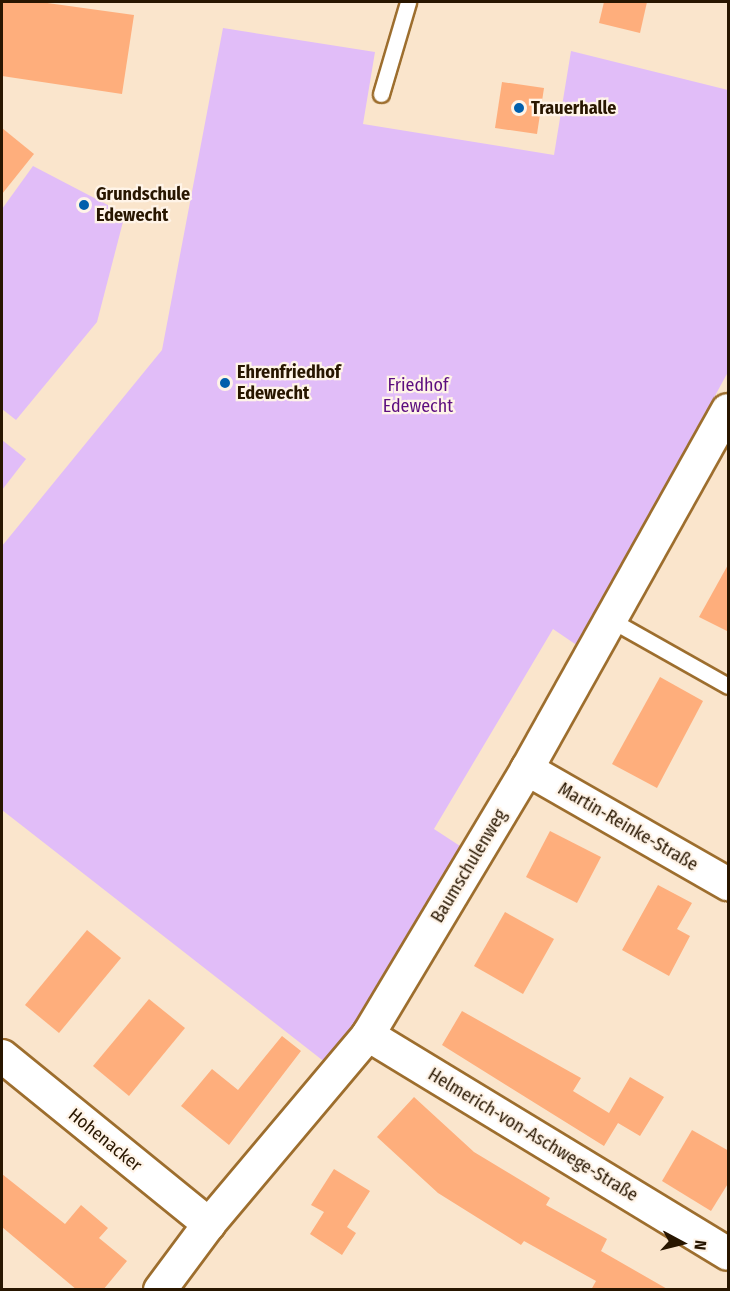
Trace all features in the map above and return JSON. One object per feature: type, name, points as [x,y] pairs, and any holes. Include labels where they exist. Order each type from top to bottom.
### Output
[{"type":"street","name":"Baumschulenweg","points":[[160,1290],[209,1224],[368,1035],[527,769],[729,410]]},
{"type":"street","name":"Martin-Reinke-Straße","points":[[527,769],[729,884]]},
{"type":"street","name":"Helmerich-von-Aschwege-Straße","points":[[368,1035],[729,1254]]},
{"type":"street","name":"Hohenacker","points":[[2,1056],[209,1224]]},
{"type":"lane","points":[[381,94],[408,2]]},
{"type":"lane","points":[[611,620],[729,686]]},
{"type":"green space","name":"Friedhof Edewecht","points":[[223,28],[375,52],[363,124],[554,155],[571,51],[728,90],[728,372],[578,646],[553,629],[434,829],[460,846],[374,997],[326,1063],[2,810],[2,546],[162,350]]},
{"type":"green space","points":[[33,166],[125,214],[97,322],[16,420],[2,409],[2,209]]},
{"type":"green space","points":[[2,440],[26,459],[2,490]]},
{"type":"building","points":[[2,2],[40,2],[134,15],[122,94],[2,76]]},
{"type":"building","points":[[604,2],[647,2],[640,33],[599,23]]},
{"type":"building","name":"Trauerhalle","points":[[502,82],[544,88],[537,134],[495,128]]},
{"type":"building","points":[[2,128],[34,154],[2,194]]},
{"type":"building","points":[[729,563],[729,632],[699,617]]},
{"type":"building","points":[[660,677],[703,701],[657,788],[612,764]]},
{"type":"building","points":[[550,831],[601,857],[577,903],[526,877]]},
{"type":"building","points":[[658,885],[692,903],[677,929],[690,936],[669,976],[622,950]]},
{"type":"building","points":[[505,912],[554,939],[523,994],[474,966]]},
{"type":"building","points":[[87,930],[121,958],[59,1033],[25,1005]]},
{"type":"building","points":[[149,999],[185,1028],[129,1096],[93,1066]]},
{"type":"building","points":[[462,1011],[581,1078],[573,1091],[609,1113],[630,1077],[664,1097],[640,1136],[618,1123],[604,1146],[442,1045]]},
{"type":"building","points":[[282,1036],[301,1051],[229,1145],[181,1106],[212,1069],[238,1090]]},
{"type":"building","points":[[414,1097],[474,1152],[550,1198],[546,1205],[607,1239],[601,1251],[669,1290],[591,1290],[596,1281],[524,1241],[521,1245],[438,1193],[377,1137]]},
{"type":"building","points":[[692,1130],[729,1151],[729,1182],[711,1211],[662,1181]]},
{"type":"building","points":[[334,1169],[370,1191],[347,1227],[356,1233],[342,1255],[310,1234],[324,1212],[311,1205]]},
{"type":"building","points":[[2,1174],[65,1224],[81,1205],[108,1228],[99,1238],[127,1261],[103,1290],[77,1290],[2,1227]]},
{"type":"place","name":"Trauerhalle","points":[[519,108]]},
{"type":"place","name":"Grundschule Edewecht","points":[[84,205]]},
{"type":"place","name":"Ehrenfriedhof Edewecht","points":[[225,383]]}]
